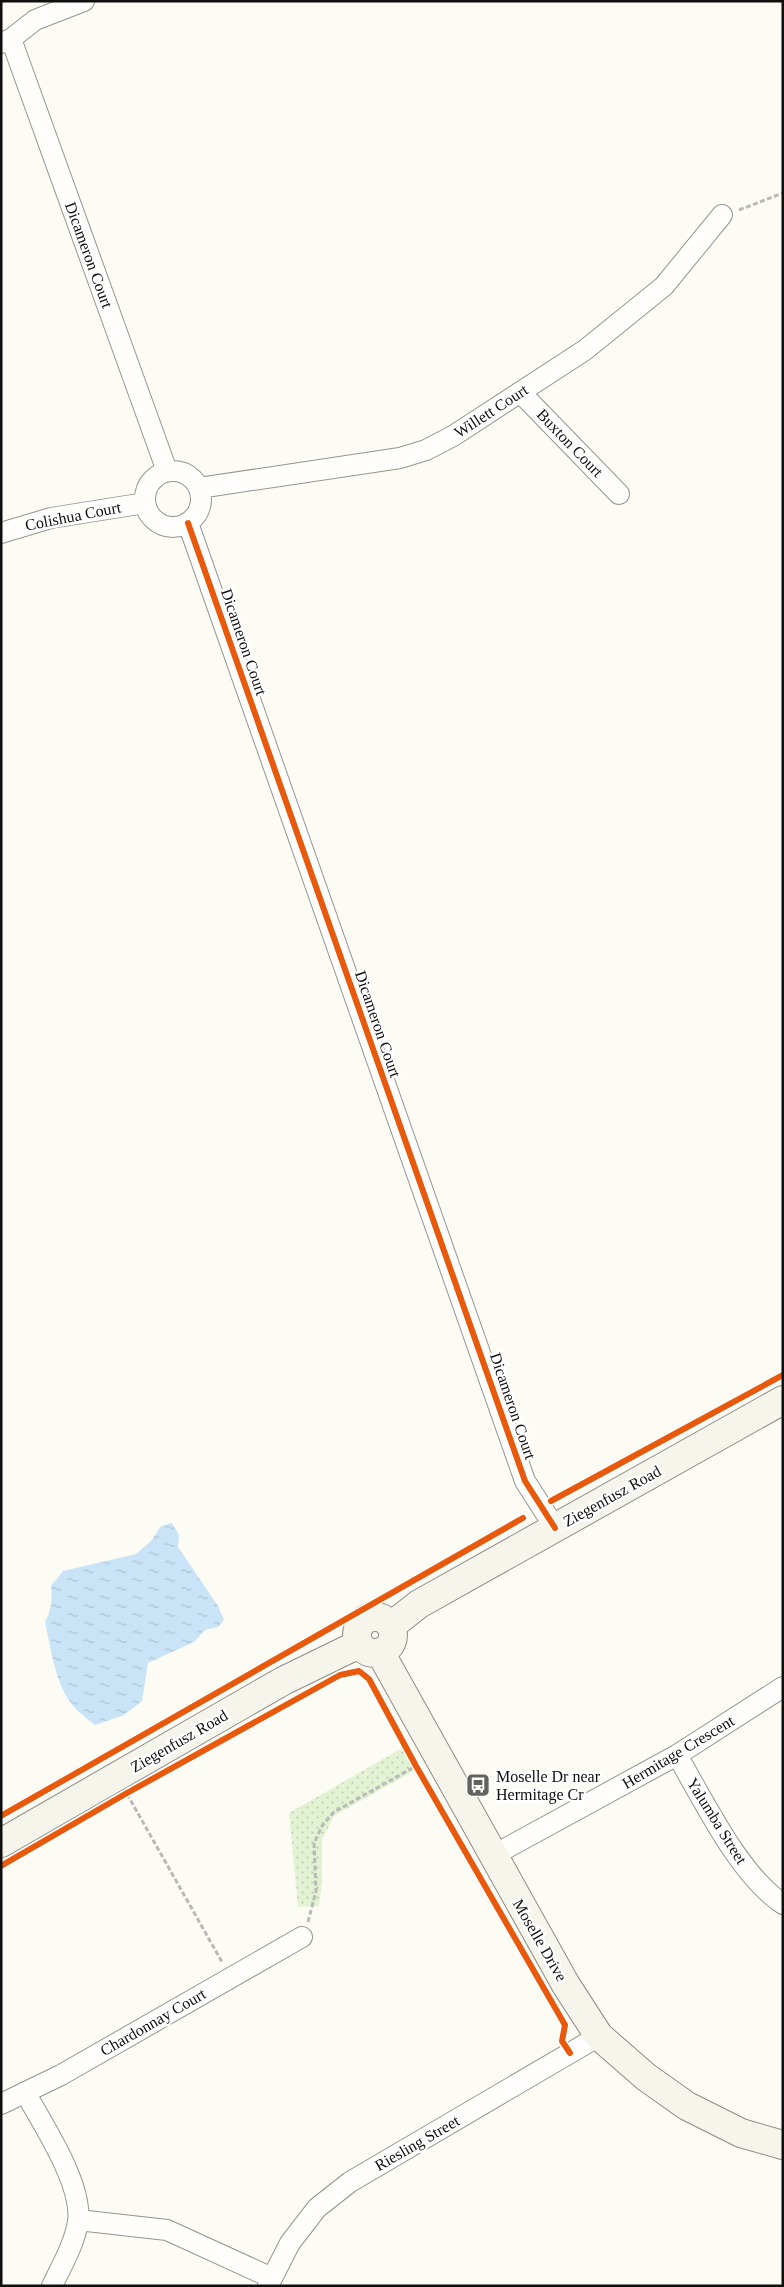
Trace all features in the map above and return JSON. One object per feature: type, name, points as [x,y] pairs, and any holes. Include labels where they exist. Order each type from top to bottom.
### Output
[{"type":"street","points":[[6,41],[35,20],[84,1]]},
{"type":"street","name":"Dicameron Court","points":[[6,41],[167,471]]},
{"type":"street","name":"Willett Court","points":[[200,488],[400,458],[426,450],[453,436],[585,350],[664,286],[722,215]]},
{"type":"street","name":"Buxton Court","points":[[520,392],[619,494]]},
{"type":"street","points":[[167,471],[183,472],[190,476],[200,488],[202,495],[200,508],[188,524],[172,528],[157,523],[147,510],[145,503],[148,486],[159,474],[167,471]]},
{"type":"street","name":"Colishua Court","points":[[1,533],[51,518],[145,503]]},
{"type":"street","name":"Dicameron Court","points":[[188,524],[525,1481],[555,1528]]},
{"type":"street","name":"Ziegenfusz Road","points":[[1,1843],[283,1681],[370,1648],[391,1644],[393,1638],[391,1626],[419,1604],[783,1400]]},
{"type":"street","name":"Moselle Drive","points":[[370,1648],[566,1986],[599,2036],[646,2076],[687,2106],[741,2132],[783,2145]]},
{"type":"street","name":"Hermitage Crescent","points":[[492,1856],[677,1755],[783,1687]]},
{"type":"street","name":"Yalumba Street","points":[[677,1755],[740,1861],[774,1898],[783,1904]]},
{"type":"street","name":"Chardonnay Court","points":[[1,2104],[61,2075],[302,1937]]},
{"type":"street","name":"Riesling Street","points":[[270,2282],[290,2243],[318,2208],[350,2182],[599,2036]]},
{"type":"street","points":[[25,2092],[68,2171],[76,2199],[78,2220],[72,2246],[52,2286]]},
{"type":"street","points":[[78,2220],[167,2230],[270,2282]]},
{"type":"path","points":[[722,215],[747,208],[783,193]]},
{"type":"path","points":[[411,1758],[421,1775]]},
{"type":"path","points":[[302,1937],[312,1913],[316,1891],[314,1843],[322,1826],[334,1812],[416,1766]]},
{"type":"path","points":[[120,1798],[135,1788]]},
{"type":"path","points":[[126,1793],[231,1978]]},
{"type":"green space","points":[[404,1747],[417,1769],[334,1816],[322,1840],[322,1884],[319,1906],[298,1907],[289,1813]]},
{"type":"water","points":[[172,1523],[179,1535],[178,1547],[218,1606],[224,1620],[218,1627],[205,1630],[194,1642],[148,1663],[142,1701],[124,1715],[95,1725],[71,1703],[58,1677],[45,1622],[51,1604],[51,1586],[63,1571],[136,1554],[151,1541],[161,1526]]},
{"type":"cycle path","points":[[188,523],[525,1481],[555,1528]]},
{"type":"cycle path","points":[[551,1501],[783,1375]]},
{"type":"cycle path","points":[[1,1816],[523,1518]]},
{"type":"cycle path","points":[[1,1866],[127,1793],[340,1675],[359,1671],[369,1679],[416,1766],[565,2025],[562,2041],[570,2053]]},
{"type":"place","name":"Moselle Dr near Hermitage Cr","points":[[478,1785]]}]
